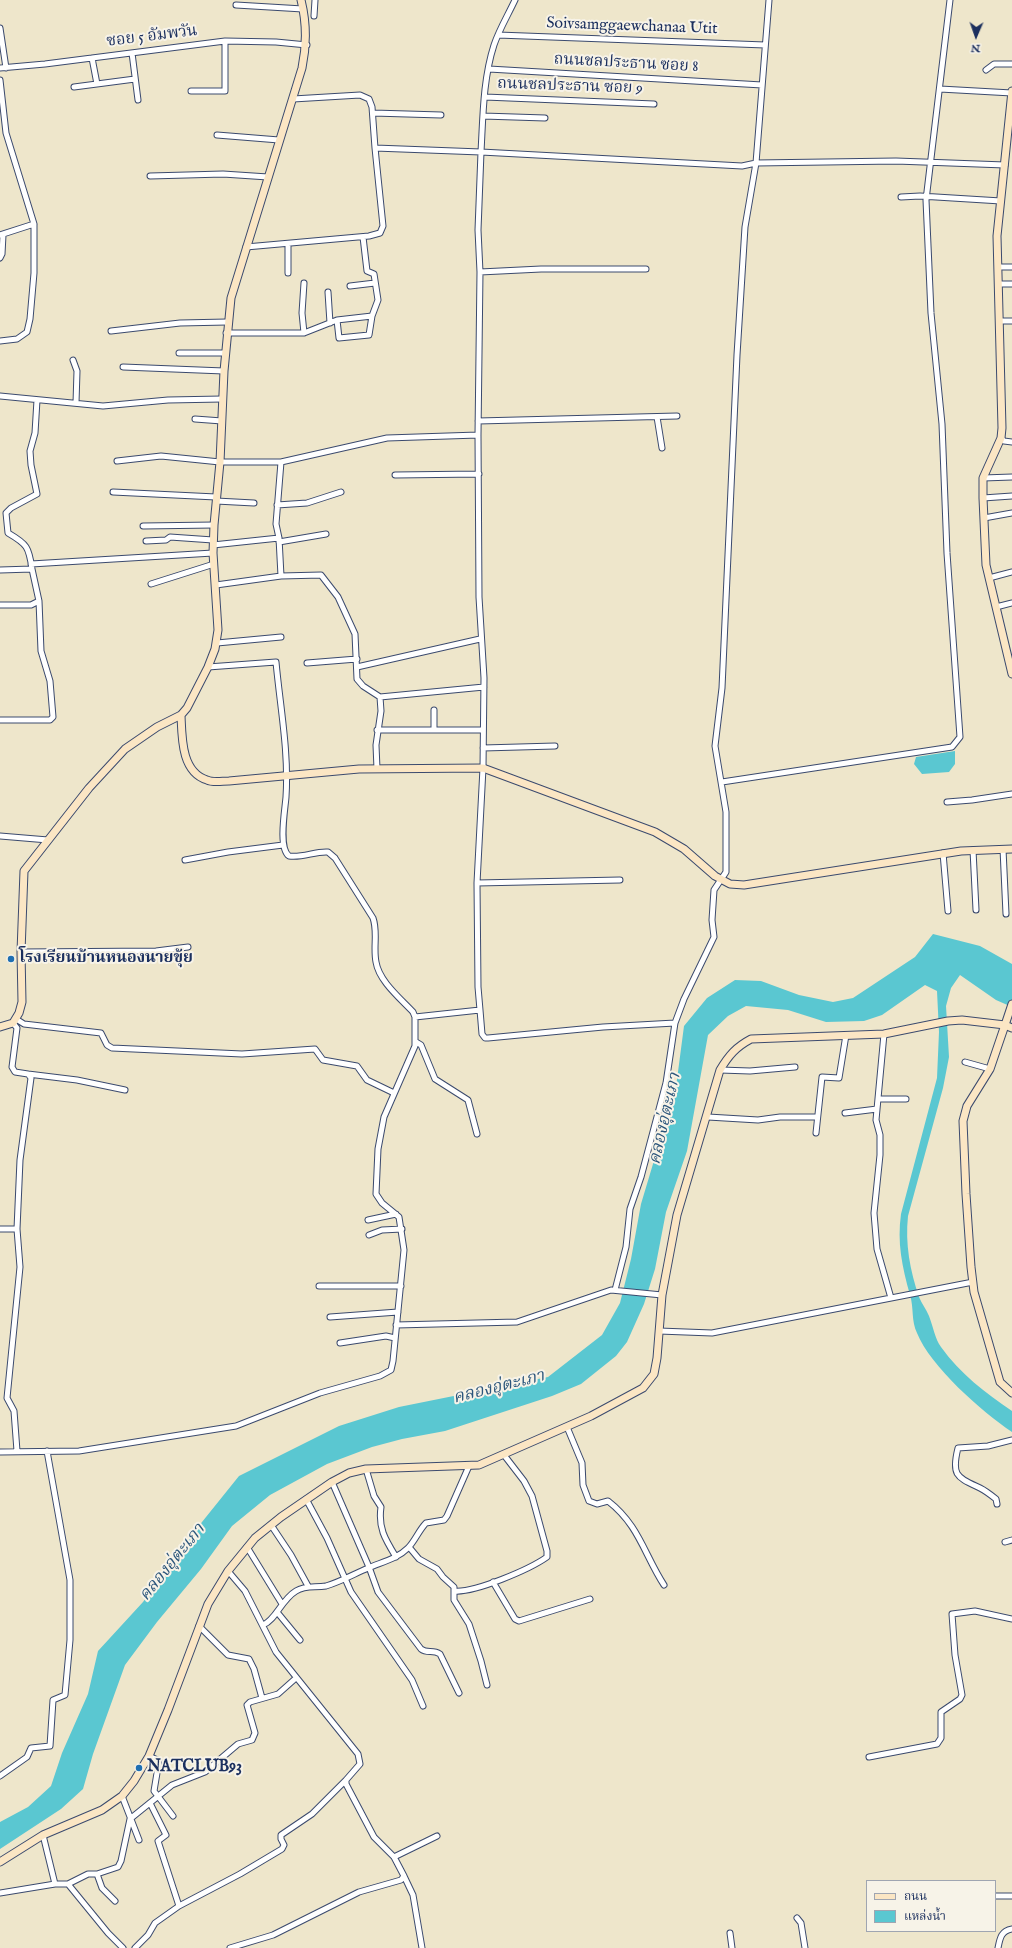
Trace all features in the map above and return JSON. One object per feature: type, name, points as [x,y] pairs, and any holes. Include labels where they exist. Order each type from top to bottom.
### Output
[{"type":"street","points":[[125,1090],[77,1080],[15,1072],[12,1067],[17,1028],[15,1021],[22,1002],[21,952],[24,871],[88,788],[125,749],[157,726],[181,715],[187,708],[208,668],[216,643],[218,630],[213,542],[220,462],[227,322],[231,298],[246,247],[302,68],[307,45],[303,9],[300,0]]},
{"type":"street","points":[[314,16],[315,0]]},
{"type":"street","points":[[515,0],[494,45],[489,70],[483,116],[478,230],[480,272],[478,421],[480,640],[484,687],[484,768],[477,883],[478,987],[482,1034],[485,1038],[603,1027],[675,1023]]},
{"type":"street","points":[[616,1290],[626,1247],[630,1209],[643,1170],[666,1084],[675,1023],[684,999],[714,937],[712,920],[714,890],[726,872],[726,812],[715,740],[722,688],[737,355],[745,227],[756,163],[769,0]]},
{"type":"street","points":[[722,782],[952,747],[960,737],[947,553],[942,424],[931,313],[926,218],[927,197],[950,0]]},
{"type":"street","points":[[236,5],[303,9]]},
{"type":"street","points":[[0,28],[2,68],[0,74]]},
{"type":"street","name":"Soivsamggaewchanaa Utit","points":[[498,35],[765,45]]},
{"type":"street","points":[[191,91],[225,91],[225,41]]},
{"type":"street","name":"ซอย 5 อัมพวัน","points":[[2,68],[225,41],[276,42],[307,45]]},
{"type":"street","points":[[132,53],[138,100]]},
{"type":"street","points":[[92,58],[97,84]]},
{"type":"street","points":[[986,70],[994,64],[1012,64]]},
{"type":"street","name":"ถนนชลประธาน ซอย 8","points":[[489,70],[762,85]]},
{"type":"street","points":[[74,86],[135,79]]},
{"type":"street","points":[[0,80],[6,133],[34,224],[34,272],[30,319],[27,332],[17,339],[0,341]]},
{"type":"street","points":[[940,89],[1012,92],[998,236],[1002,428],[1001,438],[983,478],[982,498],[989,578],[1012,674]]},
{"type":"street","points":[[246,247],[363,237],[380,233],[382,226],[373,113],[369,99],[360,95],[293,99]]},
{"type":"street","name":"ถนนชลประธาน ซอย 9","points":[[485,97],[654,104]]},
{"type":"street","points":[[373,113],[441,115]]},
{"type":"street","points":[[483,116],[545,118]]},
{"type":"street","points":[[217,135],[279,140]]},
{"type":"street","points":[[375,148],[742,166],[756,163],[932,162],[1005,165]]},
{"type":"street","points":[[150,176],[223,174],[268,177]]},
{"type":"street","points":[[901,198],[927,197],[1001,201]]},
{"type":"street","points":[[0,258],[2,254],[1,235],[34,224]]},
{"type":"street","points":[[337,320],[339,338],[369,335],[372,316],[378,300],[374,274],[367,271],[363,237]]},
{"type":"street","points":[[288,244],[288,273]]},
{"type":"street","points":[[998,267],[1012,267]]},
{"type":"street","points":[[480,272],[541,269],[646,269]]},
{"type":"street","points":[[304,283],[302,313],[304,333]]},
{"type":"street","points":[[350,286],[375,283]]},
{"type":"street","points":[[998,284],[1012,284]]},
{"type":"street","points":[[328,292],[330,322]]},
{"type":"street","points":[[226,333],[304,333],[337,320],[372,316]]},
{"type":"street","points":[[1000,321],[1012,321]]},
{"type":"street","points":[[111,331],[180,323],[227,322]]},
{"type":"street","points":[[179,353],[225,353]]},
{"type":"street","points":[[73,360],[77,371],[76,403]]},
{"type":"street","points":[[123,367],[224,371]]},
{"type":"street","points":[[0,396],[104,406],[168,400],[222,398]]},
{"type":"street","points":[[0,720],[50,720],[53,717],[50,681],[41,651],[39,601],[28,547],[8,533],[6,514],[10,508],[37,494],[30,465],[30,451],[35,433],[37,400]]},
{"type":"street","points":[[478,421],[677,416]]},
{"type":"street","points":[[657,417],[662,448]]},
{"type":"street","points":[[195,419],[222,421]]},
{"type":"street","points":[[117,461],[161,456],[220,462],[281,462],[387,438],[478,435]]},
{"type":"street","points":[[1001,438],[1004,441],[1012,442]]},
{"type":"street","points":[[281,462],[276,524],[282,576]]},
{"type":"street","points":[[395,475],[479,474]]},
{"type":"street","points":[[983,478],[1012,477]]},
{"type":"street","points":[[113,492],[254,503]]},
{"type":"street","points":[[277,505],[307,503],[341,492]]},
{"type":"street","points":[[982,498],[1012,496]]},
{"type":"street","points":[[984,518],[1012,513]]},
{"type":"street","points":[[143,526],[214,525]]},
{"type":"street","points":[[146,541],[166,540],[170,537],[213,542],[279,540],[326,534]]},
{"type":"street","points":[[0,570],[32,566],[213,553]]},
{"type":"street","points":[[151,584],[214,564]]},
{"type":"street","points":[[989,578],[1012,572]]},
{"type":"street","points":[[216,586],[282,576],[321,575],[338,597],[355,634],[357,679],[363,686],[380,697],[484,687]]},
{"type":"street","points":[[0,604],[31,605],[39,601]]},
{"type":"street","points":[[996,607],[1012,603]]},
{"type":"street","points":[[216,643],[281,637]]},
{"type":"street","points":[[357,667],[480,640]]},
{"type":"street","points":[[307,663],[357,660]]},
{"type":"street","points":[[0,1452],[79,1451],[236,1426],[320,1393],[380,1376],[391,1370],[404,1250],[399,1217],[382,1203],[376,1194],[378,1149],[384,1117],[416,1042],[415,1017],[413,1012],[380,974],[376,962],[375,926],[373,918],[335,858],[328,852],[320,851],[300,857],[289,856],[286,853],[283,845],[287,775],[276,662],[208,668]]},
{"type":"street","points":[[377,769],[377,730],[381,711],[380,697]]},
{"type":"street","points":[[434,710],[434,729]]},
{"type":"street","points":[[181,715],[187,762],[195,773],[208,781],[359,768],[484,768],[655,832],[684,849],[715,876],[730,884],[744,885],[943,853],[973,850],[1012,849]]},
{"type":"street","points":[[377,730],[483,730]]},
{"type":"street","points":[[483,748],[555,746]]},
{"type":"street","points":[[947,802],[1012,794]]},
{"type":"street","points":[[0,836],[48,840]]},
{"type":"street","points":[[185,860],[228,852],[283,845]]},
{"type":"street","points":[[1003,849],[1006,914]]},
{"type":"street","points":[[973,850],[976,910]]},
{"type":"street","points":[[943,853],[948,911]]},
{"type":"street","points":[[477,883],[620,880]]},
{"type":"street","points":[[21,952],[156,951],[188,947]]},
{"type":"street","points":[[1011,1007],[1009,1027],[990,1069],[967,1106],[963,1121],[966,1201],[973,1282],[1000,1382],[1012,1393]]},
{"type":"street","points":[[415,1017],[480,1010]]},
{"type":"street","points":[[0,1862],[43,1834],[102,1810],[122,1796],[149,1756],[208,1604],[228,1571],[255,1538],[271,1524],[332,1482],[349,1473],[366,1469],[479,1465],[626,1399],[643,1388],[654,1374],[659,1331],[658,1295],[677,1215],[708,1117],[720,1070],[729,1054],[738,1046],[751,1039],[884,1034],[948,1020],[1009,1027]]},
{"type":"street","points":[[0,1027],[15,1021],[24,1024],[101,1033],[108,1045],[112,1048],[242,1054],[315,1049],[323,1060],[357,1066],[367,1080],[394,1093]]},
{"type":"street","points":[[884,1034],[876,1120],[880,1135],[880,1155],[874,1213],[877,1249],[891,1298]]},
{"type":"street","points":[[816,1133],[822,1077],[839,1078],[846,1035]]},
{"type":"street","points":[[416,1042],[421,1045],[435,1079],[468,1100],[477,1134]]},
{"type":"street","points":[[965,1062],[990,1069]]},
{"type":"street","points":[[720,1070],[750,1071],[795,1067]]},
{"type":"street","points":[[17,1452],[14,1411],[7,1398],[20,1267],[17,1229],[20,1160],[31,1078],[28,1074]]},
{"type":"street","points":[[878,1099],[906,1099]]},
{"type":"street","points":[[845,1113],[877,1109]]},
{"type":"street","points":[[708,1117],[758,1120],[780,1117],[817,1117]]},
{"type":"street","points":[[368,1220],[396,1214]]},
{"type":"street","points":[[0,1229],[17,1229]]},
{"type":"street","points":[[369,1235],[382,1230],[402,1229]]},
{"type":"street","points":[[659,1331],[712,1333],[973,1282]]},
{"type":"street","points":[[319,1286],[401,1286]]},
{"type":"street","points":[[396,1325],[517,1322],[596,1294],[616,1290],[658,1295]]},
{"type":"street","points":[[330,1317],[398,1312]]},
{"type":"street","points":[[340,1343],[386,1336],[395,1338]]},
{"type":"street","points":[[567,1426],[582,1463],[583,1485],[589,1501],[597,1504],[608,1501],[627,1520],[638,1534],[655,1572],[664,1586]]},
{"type":"street","points":[[997,1504],[996,1499],[981,1488],[968,1484],[956,1473],[955,1462],[958,1448],[988,1446],[1012,1440]]},
{"type":"street","points":[[0,1776],[27,1757],[31,1748],[50,1746],[53,1700],[65,1695],[70,1640],[70,1580],[47,1451]]},
{"type":"street","points":[[454,1591],[468,1591],[493,1582],[547,1557],[547,1551],[532,1496],[524,1481],[504,1455]]},
{"type":"street","points":[[263,1625],[270,1622],[282,1604],[296,1591],[308,1586],[325,1586],[396,1557],[409,1548],[426,1523],[444,1520],[447,1516],[469,1466]]},
{"type":"street","points":[[366,1469],[374,1496],[381,1507],[379,1519],[380,1527],[396,1557]]},
{"type":"street","points":[[332,1482],[370,1567],[378,1592],[421,1650],[424,1652],[436,1652],[440,1654],[459,1693]]},
{"type":"street","points":[[306,1499],[352,1592],[412,1680],[423,1706]]},
{"type":"street","points":[[271,1524],[291,1555],[308,1586]]},
{"type":"street","points":[[1005,1542],[1012,1540]]},
{"type":"street","points":[[247,1547],[282,1604]]},
{"type":"street","points":[[409,1548],[419,1558],[437,1569],[454,1587],[454,1600],[469,1624],[487,1685]]},
{"type":"street","points":[[135,1948],[148,1934],[155,1923],[179,1906],[282,1850],[284,1845],[281,1835],[312,1814],[360,1764],[358,1754],[276,1652],[245,1591],[228,1571]]},
{"type":"street","points":[[493,1582],[515,1619],[519,1621],[590,1599]]},
{"type":"street","points":[[869,1757],[937,1744],[941,1738],[941,1712],[960,1699],[962,1695],[954,1655],[952,1614],[975,1611],[1012,1618]]},
{"type":"street","points":[[276,1612],[300,1640]]},
{"type":"street","points":[[199,1626],[228,1655],[248,1660],[254,1669],[262,1698]]},
{"type":"street","points":[[0,1893],[55,1884],[68,1884],[88,1874],[97,1874],[118,1866],[121,1862],[130,1819],[172,1785],[205,1772],[238,1744],[252,1740],[255,1733],[247,1705],[250,1702],[278,1694],[296,1678]]},
{"type":"street","points":[[149,1756],[159,1761],[154,1791],[173,1816]]},
{"type":"street","points":[[346,1780],[349,1791],[374,1837],[394,1857],[404,1876],[412,1895],[422,1948]]},
{"type":"street","points":[[122,1796],[139,1840]]},
{"type":"street","points":[[150,1803],[166,1835],[158,1841],[179,1906]]},
{"type":"street","points":[[43,1834],[55,1884]]},
{"type":"street","points":[[394,1857],[437,1836]]},
{"type":"street","points":[[97,1874],[102,1888],[115,1902]]},
{"type":"street","points":[[230,1948],[273,1935],[336,1902],[359,1892],[401,1880],[404,1876]]},
{"type":"street","points":[[68,1884],[108,1933],[123,1948]]},
{"type":"street","points":[[996,1896],[1012,1896]]},
{"type":"street","points":[[797,1918],[801,1923],[805,1948]]},
{"type":"street","points":[[998,1948],[1001,1936],[1007,1930],[1012,1929]]},
{"type":"street","points":[[730,1933],[732,1948]]},
{"type":"water","points":[[955,751],[955,764],[949,772],[922,774],[914,764],[916,757]]},
{"type":"water","name":"คลองอุ่ตะเภา","points":[[933,934],[980,946],[1012,964],[1012,1007],[996,1000],[960,975],[951,988],[946,1006],[949,1057],[943,1088],[908,1216],[907,1237],[909,1257],[919,1297],[929,1316],[939,1344],[956,1366],[983,1390],[1012,1411],[1012,1432],[972,1401],[933,1360],[915,1328],[911,1300],[903,1264],[900,1245],[901,1214],[937,1078],[939,1032],[937,991],[925,985],[882,1015],[864,1021],[826,1022],[788,1010],[746,1006],[728,1016],[708,1035],[687,1151],[666,1212],[655,1269],[644,1304],[627,1342],[616,1356],[581,1384],[552,1396],[445,1431],[402,1439],[372,1447],[327,1464],[270,1495],[232,1526],[201,1569],[157,1622],[125,1665],[93,1754],[83,1789],[61,1809],[0,1849],[0,1822],[28,1807],[51,1786],[62,1753],[88,1694],[98,1651],[143,1602],[202,1522],[239,1476],[339,1426],[399,1407],[548,1377],[602,1335],[620,1303],[631,1259],[641,1204],[676,1087],[684,1026],[707,998],[735,980],[761,981],[799,995],[833,1002],[853,998],[915,957]]},
{"type":"place","name":"โรงเรียนบ้านหนองนายขุ้ย","points":[[11,959]]},
{"type":"place","name":"NATCLUB93","points":[[139,1768]]}]
